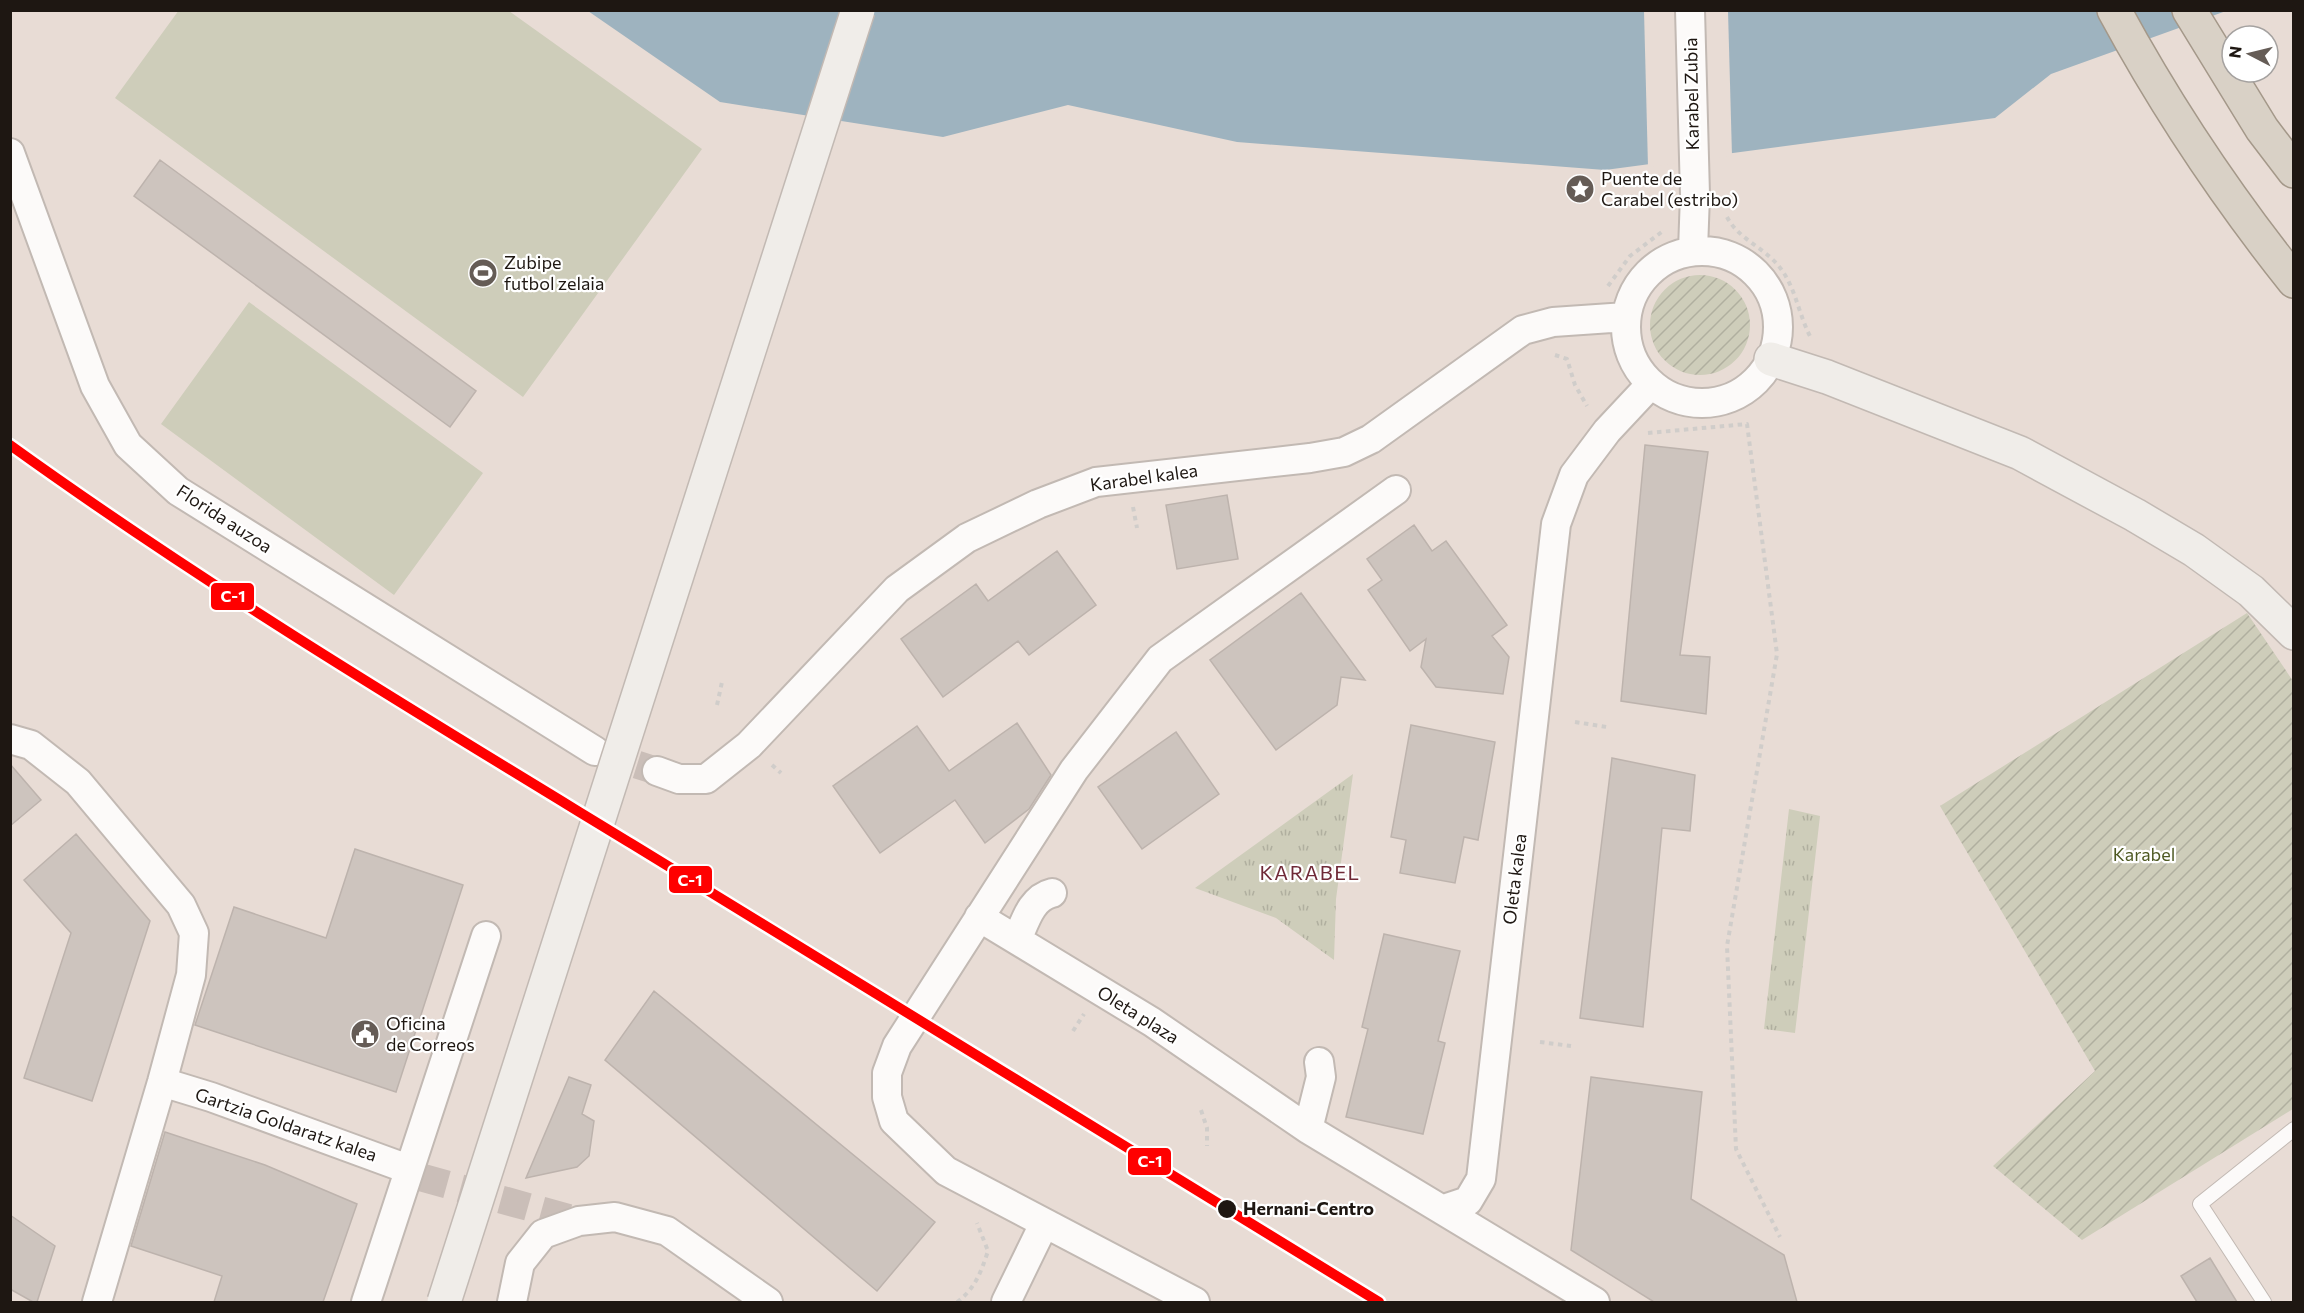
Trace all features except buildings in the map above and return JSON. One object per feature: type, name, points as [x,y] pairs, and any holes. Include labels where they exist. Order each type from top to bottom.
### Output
[{"type":"highway","points":[[2114,10],[2144,65],[2207,164],[2254,231],[2294,281]]},
{"type":"highway","points":[[2189,10],[2262,129],[2294,171]]},
{"type":"main road","points":[[444,1302],[858,10]]},
{"type":"main road","points":[[1771,358],[1827,377],[2020,453],[2135,515],[2194,550],[2251,591],[2294,633]]},
{"type":"street","name":"Karabel Zubia","points":[[1690,10],[1695,195],[1693,250]]},
{"type":"street","name":"Florida auzoa","points":[[10,153],[95,386],[128,445],[178,491],[595,751]]},
{"type":"street","points":[[1693,250],[1716,251],[1738,259],[1756,273],[1770,291],[1777,313],[1777,336],[1771,358],[1760,376],[1746,389],[1727,399],[1708,403],[1687,401],[1668,395],[1651,384],[1639,370],[1630,353],[1626,336],[1626,317],[1634,293],[1648,272],[1669,258],[1693,250]]},
{"type":"street","name":"Karabel kalea","points":[[657,771],[679,779],[706,778],[749,745],[897,589],[968,538],[1038,504],[1096,482],[1310,458],[1344,452],[1371,438],[1523,330],[1553,322],[1626,317]]},
{"type":"street","name":"Oleta kalea","points":[[1444,1209],[1468,1201],[1481,1179],[1556,524],[1574,475],[1607,431],[1651,384]]},
{"type":"street","points":[[1195,1302],[1044,1224],[998,1197],[946,1172],[894,1121],[887,1097],[887,1072],[897,1046],[1074,770],[1160,659],[1396,490]]},
{"type":"street","points":[[10,739],[31,746],[78,782],[181,905],[194,933],[191,975],[97,1302]]},
{"type":"street","points":[[979,917],[1017,940],[1029,911],[1042,895],[1052,893]]},
{"type":"street","points":[[366,1302],[408,1168],[486,936]]},
{"type":"street","name":"Oleta plaza","points":[[1017,940],[1152,1022],[1308,1129],[1444,1209]]},
{"type":"street","points":[[1308,1129],[1321,1077],[1319,1062]]},
{"type":"street","name":"Gartzia Goldaratz kalea","points":[[162,1082],[211,1097],[408,1168]]},
{"type":"street","points":[[1444,1209],[1595,1302]]},
{"type":"street","points":[[512,1302],[520,1263],[543,1234],[579,1221],[615,1217],[667,1231],[768,1302]]},
{"type":"street","points":[[1006,1302],[1044,1224]]},
{"type":"lane","points":[[2264,1302],[2200,1204],[2294,1129]]},
{"type":"path","points":[[1605,290],[1616,272],[1630,256],[1661,234],[1665,228]]},
{"type":"path","points":[[1547,353],[1567,359],[1575,386],[1593,418],[1607,431]]},
{"type":"path","points":[[1638,433],[1747,424],[1777,654],[1727,946],[1736,1149],[1780,1237]]},
{"type":"path","points":[[1131,500],[1137,528]]},
{"type":"path","points":[[717,705],[722,682]]},
{"type":"path","points":[[1575,722],[1607,727]]},
{"type":"path","points":[[1540,1042],[1571,1046]]},
{"type":"path","points":[[1201,1110],[1207,1128],[1208,1146]]},
{"type":"path","points":[[957,1302],[968,1294],[980,1275],[988,1251],[975,1217]]},
{"type":"green space","name":"Zubipe futbol zelaia","points":[[179,10],[509,11],[702,149],[523,397],[115,98]]},
{"type":"green space","points":[[1700,275],[1719,278],[1736,289],[1747,306],[1750,325],[1747,344],[1736,361],[1719,372],[1700,375],[1681,372],[1664,361],[1653,344],[1650,325],[1653,306],[1664,289],[1681,278]]},
{"type":"green space","points":[[249,302],[483,473],[394,595],[161,424]]},
{"type":"green space","name":"Karabel","points":[[2247,613],[2293,681],[2293,1109],[2082,1240],[1993,1166],[2095,1071],[1940,806]]},
{"type":"green space","points":[[1353,774],[1336,899],[1334,960],[1276,918],[1195,888]]},
{"type":"green space","points":[[1789,809],[1820,816],[1795,1033],[1764,1029]]},
{"type":"water","points":[[588,11],[2226,11],[2051,74],[1995,118],[1605,170],[1237,142],[1068,105],[943,137],[720,102]]},
{"type":"pier","points":[[1644,11],[1728,11],[1732,156],[1648,167]]},
{"type":"tunnel","points":[[597,752],[657,771]]},
{"type":"tunnel","points":[[420,1177],[579,1221]]},
{"type":"transit line","name":"C-1","points":[[10,445],[162,550],[317,650],[1379,1302]]},
{"type":"place","name":"Puente de Carabel (estribo)","points":[[1580,189]]},
{"type":"place","name":"Zubipe futbol zelaia","points":[[483,273]]},
{"type":"place","name":"Oficina de Correos","points":[[365,1034]]},
{"type":"place","name":"Hernani-Centro","points":[[1227,1209]]},
{"type":"district","name":"KARABEL","points":[[1310,873]]}]
